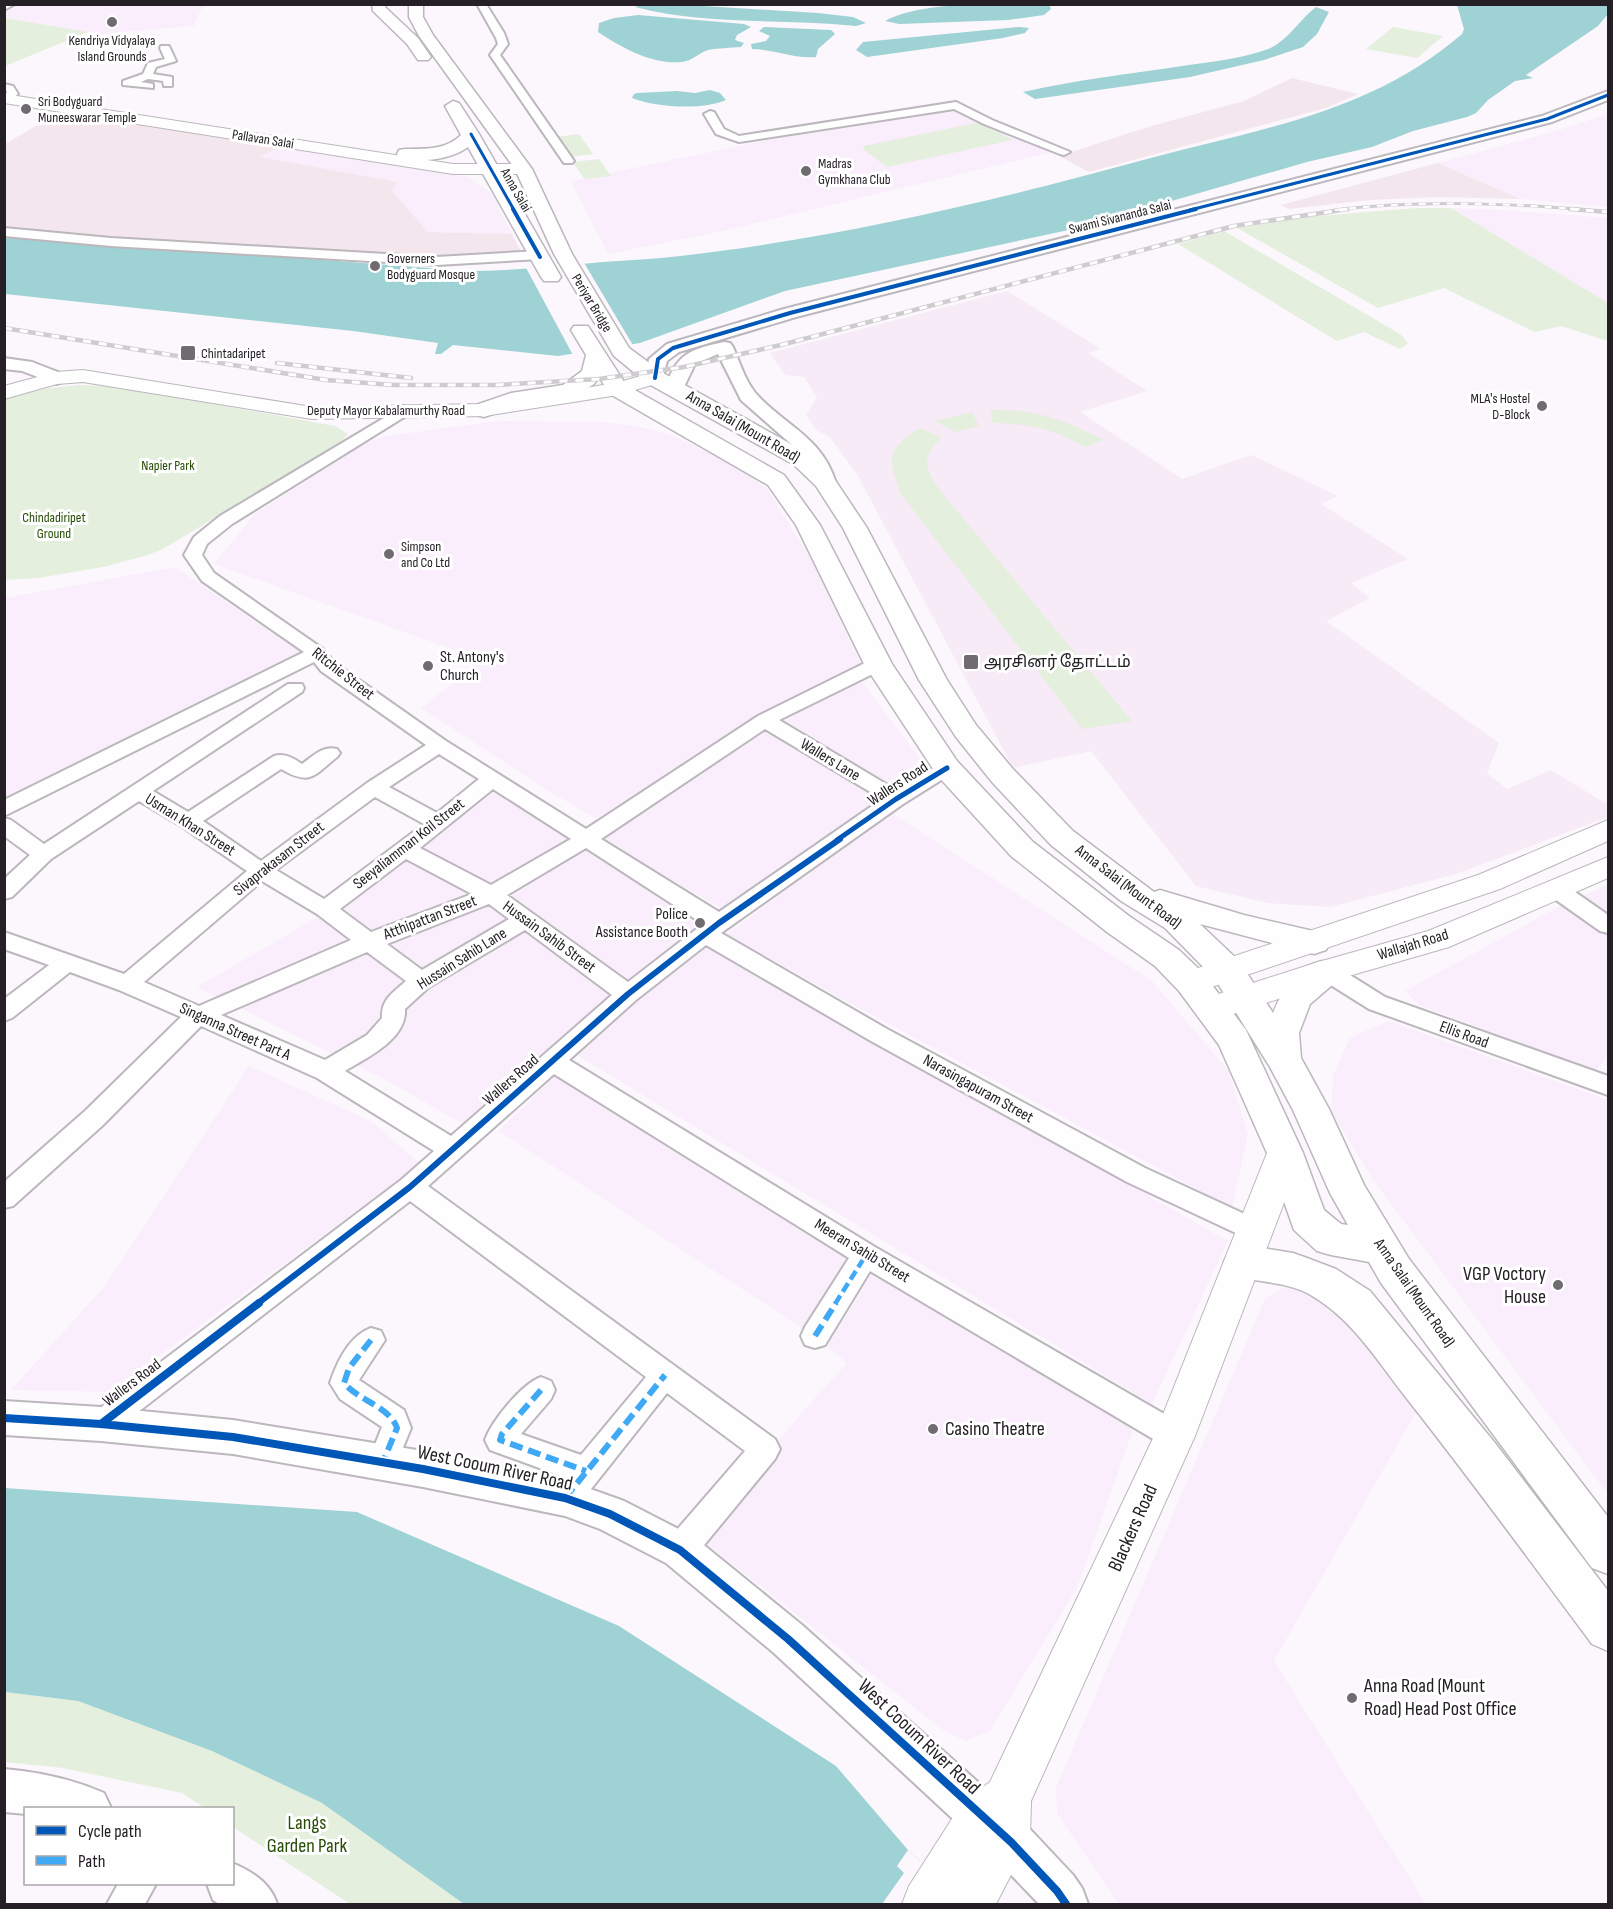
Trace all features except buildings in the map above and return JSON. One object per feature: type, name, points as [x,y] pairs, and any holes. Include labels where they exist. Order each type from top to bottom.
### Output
[{"type":"main road","points":[[379,4],[378,8],[413,41],[434,74]]},
{"type":"main road","points":[[389,19],[416,11]]},
{"type":"main road","name":"Anna Salai","points":[[416,11],[427,38],[521,166],[563,254]]},
{"type":"main road","name":"Anna Salai","points":[[444,91],[540,256]]},
{"type":"main road","name":"Pallavan Salai","points":[[6,94],[453,169],[521,166]]},
{"type":"main road","name":"Pallavan Salai","points":[[6,94],[93,104],[489,167]]},
{"type":"main road","points":[[405,154],[429,154],[453,149],[465,144],[471,134]]},
{"type":"main road","name":"Periyar Bridge","points":[[563,254],[613,354]]},
{"type":"main road","name":"Periyar Bridge","points":[[540,256],[563,297]]},
{"type":"main road","name":"Periyar Bridge","points":[[574,317],[613,354]]},
{"type":"main road","points":[[484,410],[511,400],[569,390],[586,379],[613,354]]},
{"type":"main road","name":"Anna Salai (Mount Road)","points":[[613,354],[662,375],[801,459],[826,483],[855,528],[933,680],[966,731],[1002,775],[1062,838],[1132,892],[1176,920],[1218,990],[1234,1038],[1285,1153],[1308,1219],[1331,1239],[1388,1259]]},
{"type":"main road","name":"Anna Salai (Mount Road)","points":[[613,354],[629,395],[776,480],[808,525],[878,664],[947,768],[1022,849],[1118,924],[1218,990],[1283,1058],[1311,1108],[1348,1193],[1388,1259],[1608,1552]]},
{"type":"main road","points":[[629,395],[662,375]]},
{"type":"main road","name":"Deputy Mayor Kabalamurthy Road","points":[[4,393],[56,378],[83,376],[312,413],[484,410],[513,413],[542,412],[587,409],[629,395]]},
{"type":"main road","name":"Wallajah Road","points":[[1218,990],[1320,957],[1608,830]]},
{"type":"main road","name":"Wallajah Road","points":[[1320,957],[1438,939],[1608,867]]},
{"type":"main road","points":[[1132,892],[1244,926],[1320,957],[1296,997],[1282,1033],[1283,1058]]},
{"type":"main road","name":"Blackers Road","points":[[952,1898],[998,1818],[1062,1685],[1175,1436],[1285,1153]]},
{"type":"main road","points":[[1249,1247],[1293,1270],[1312,1277],[1356,1302],[1480,1457],[1608,1628]]},
{"type":"main road","points":[[1356,1302],[1388,1259]]},
{"type":"street","points":[[4,7],[12,4]]},
{"type":"street","points":[[482,4],[487,16],[501,32],[503,44],[495,56],[568,161]]},
{"type":"street","points":[[148,81],[152,65],[171,61],[165,48]]},
{"type":"street","points":[[113,89],[125,79],[148,81],[164,76],[168,79],[168,84]]},
{"type":"street","name":"Swami Sivananda Salai","points":[[1608,95],[1547,119],[1358,173],[693,355],[678,375],[662,375],[672,348],[790,313],[1358,173],[1563,125],[1608,110]]},
{"type":"street","points":[[711,114],[712,124],[716,128],[726,135],[739,139],[956,105],[988,122],[1064,152]]},
{"type":"street","points":[[4,232],[111,242],[437,261],[540,256]]},
{"type":"street","points":[[377,258],[389,242]]},
{"type":"street","points":[[724,346],[750,400],[810,450],[823,467],[826,483]]},
{"type":"street","points":[[4,363],[26,366],[56,378]]},
{"type":"street","name":"Ritchie Street","points":[[404,411],[226,520],[200,541],[193,555],[208,577],[317,653],[328,667],[439,745],[586,839],[712,929]]},
{"type":"street","points":[[4,809],[317,653]]},
{"type":"street","name":"Atthipattan Street","points":[[4,1198],[94,1118],[197,1016],[368,942],[491,895],[586,839],[765,720],[878,664]]},
{"type":"street","points":[[4,892],[44,854],[295,688]]},
{"type":"street","name":"Wallers Lane","points":[[765,720],[896,800]]},
{"type":"street","name":"Sivaprakasam Street","points":[[127,984],[261,871],[374,788],[439,745]]},
{"type":"street","points":[[188,821],[281,760],[303,773],[330,753]]},
{"type":"street","name":"Wallers Road","points":[[101,1424],[410,1187],[628,994],[712,929],[896,800],[947,768]]},
{"type":"street","name":"Seeyaliamman Koil Street","points":[[325,909],[439,823],[492,778]]},
{"type":"street","points":[[374,788],[439,823]]},
{"type":"street","name":"Usman Khan Street","points":[[137,791],[188,821],[261,871],[325,909],[421,981]]},
{"type":"street","points":[[4,825],[44,854]]},
{"type":"street","name":"Hussain Sahib Street","points":[[405,849],[491,895],[628,994]]},
{"type":"street","points":[[1557,890],[1608,925]]},
{"type":"street","name":"Hussain Sahib Lane","points":[[326,1071],[375,1041],[394,1020],[393,1006],[421,981],[526,919]]},
{"type":"street","name":"Narasingapuram Street","points":[[712,929],[879,1035],[1136,1175],[1249,1247]]},
{"type":"street","name":"Singanna Street Part A","points":[[4,940],[127,984],[326,1071],[452,1149]]},
{"type":"street","name":"Ellis Road","points":[[1320,957],[1377,1003],[1608,1086]]},
{"type":"street","points":[[4,1012],[66,963]]},
{"type":"street","name":"Meeran Sahib Street","points":[[552,1061],[866,1255],[1175,1436]]},
{"type":"street","points":[[410,1187],[765,1449],[680,1550]]},
{"type":"street","points":[[815,1336],[866,1255]]},
{"type":"street","points":[[371,1340],[349,1368],[344,1383],[350,1390],[394,1419],[397,1428],[383,1462]]},
{"type":"street","points":[[541,1390],[502,1434],[500,1440],[575,1484],[665,1375]]},
{"type":"street","name":"West Cooum River Road","points":[[4,1418],[101,1424],[233,1437],[383,1462],[575,1484],[610,1514],[680,1550],[998,1818],[1066,1905]]},
{"type":"street","points":[[4,1790],[41,1794],[83,1807]]},
{"type":"street","points":[[125,1905],[137,1885]]},
{"type":"street","points":[[230,1885],[255,1905]]},
{"type":"shaded area","name":"Kendriya Vidyalaya Island Grounds","points":[[24,4],[203,5],[194,26],[100,34],[5,18],[4,12]]},
{"type":"shaded area","points":[[1292,78],[1358,94],[1326,108],[1089,172],[1059,156],[1148,127],[1244,101]]},
{"type":"shaded area","name":"Madras Gymkhana Club","points":[[954,101],[1053,152],[718,232],[608,254],[571,181]]},
{"type":"shaded area","points":[[60,112],[280,146],[260,157],[397,182],[392,191],[428,232],[512,234],[521,252],[444,259],[5,228],[5,144]]},
{"type":"shaded area","points":[[1608,114],[1608,207],[1520,199],[1438,163],[1553,132]]},
{"type":"shaded area","points":[[280,146],[468,177],[492,194],[512,234],[428,232],[391,191],[397,183],[259,157]]},
{"type":"shaded area","points":[[1438,163],[1520,199],[1437,197],[1370,200],[1289,209],[1281,205]]},
{"type":"shaded area","points":[[1451,208],[1608,218],[1608,303]]},
{"type":"shaded area","points":[[1007,291],[1101,349],[1088,353],[1147,391],[1080,412],[1182,479],[1251,455],[1338,496],[1321,504],[1408,559],[1351,583],[1370,598],[1326,621],[1499,743],[1487,773],[1507,789],[1551,770],[1608,805],[1608,817],[1456,874],[1330,907],[1268,903],[1196,886],[1091,751],[1013,768],[858,476],[830,437],[816,430],[806,415],[817,397],[804,377],[785,375],[770,353]]},
{"type":"shaded area","points":[[499,421],[600,422],[636,426],[671,435],[735,465],[767,489],[817,569],[862,667],[596,818],[552,793],[421,708],[483,660],[214,564],[255,514],[365,443],[386,436]]},
{"type":"shaded area","points":[[175,567],[305,655],[5,803],[5,598]]},
{"type":"shaded area","points":[[860,679],[934,777],[892,793],[776,718]]},
{"type":"shaded area","points":[[766,726],[882,799],[721,908],[593,835]]},
{"type":"shaded area","points":[[491,784],[704,929],[463,1124],[386,1080],[197,987],[316,918]]},
{"type":"shaded area","points":[[890,812],[1152,981],[1228,1070],[1248,1134],[1232,1208],[837,996],[727,934]]},
{"type":"shaded area","points":[[1608,884],[1608,914],[1583,896]]},
{"type":"shaded area","points":[[1562,905],[1608,936],[1608,1056],[1595,1071],[1419,1005],[1405,991]]},
{"type":"shaded area","points":[[714,948],[1228,1241],[1152,1404],[572,1052],[697,949]]},
{"type":"shaded area","points":[[1389,1021],[1608,1100],[1608,1494],[1373,1180],[1331,1111],[1333,1075],[1350,1038]]},
{"type":"shaded area","points":[[249,1066],[372,1122],[420,1164],[110,1392],[11,1390],[104,1287]]},
{"type":"shaded area","points":[[560,1071],[855,1256],[807,1331],[499,1131]]},
{"type":"shaded area","points":[[876,1267],[1135,1424],[1077,1588],[990,1731],[966,1741],[943,1730],[698,1537],[806,1408],[847,1363],[827,1347]]},
{"type":"shaded area","points":[[1286,1286],[1315,1297],[1369,1343],[1418,1409],[1274,1661],[1426,1904],[1119,1904],[1058,1815],[1055,1790],[1265,1299]]},
{"type":"green space","points":[[5,18],[88,32],[5,66]]},
{"type":"green space","points":[[1393,27],[1443,36],[1417,58],[1366,49]]},
{"type":"green space","points":[[980,122],[1013,140],[887,167],[863,149],[864,146]]},
{"type":"green space","points":[[579,134],[593,154],[562,158],[548,138]]},
{"type":"green space","points":[[599,159],[611,176],[584,179],[573,162]]},
{"type":"green space","points":[[1417,208],[1451,208],[1608,303],[1608,341],[1561,326],[1535,332],[1444,288],[1378,308],[1237,228],[1305,217]]},
{"type":"green space","points":[[1224,231],[1400,334],[1408,343],[1400,349],[1364,332],[1337,341],[1178,244]]},
{"type":"green space","name":"Napier Park","points":[[80,385],[120,387],[335,426],[348,434],[338,444],[163,549],[103,567],[38,578],[5,580],[5,398],[49,388]]},
{"type":"green space","points":[[990,410],[1007,410],[1049,417],[1103,440],[1086,447],[1041,428],[1020,424],[993,423]]},
{"type":"green space","points":[[972,412],[979,426],[955,432],[935,421]]},
{"type":"green space","points":[[920,428],[942,437],[931,450],[927,461],[929,473],[938,488],[1132,721],[1082,729],[900,493],[893,471],[893,455],[901,442]]},
{"type":"green space","name":"Langs Garden Park","points":[[5,1692],[78,1701],[212,1751],[322,1803],[464,1904],[350,1904],[234,1828],[234,1807],[203,1807],[182,1793],[63,1768],[5,1762]]},
{"type":"water","points":[[670,4],[818,13],[853,17],[866,23],[856,26],[717,19],[662,13],[635,7]]},
{"type":"water","points":[[1049,4],[1051,9],[1044,15],[1008,20],[899,24],[885,21],[920,9],[942,6]]},
{"type":"water","points":[[1457,5],[1608,5],[1608,14],[1598,26],[1526,75],[1533,78],[1515,81],[1488,100],[1476,113],[1467,117],[1413,131],[1372,147],[1307,162],[1078,228],[785,291],[640,343],[558,356],[453,345],[441,354],[435,354],[438,343],[353,331],[5,294],[4,236],[468,271],[680,256],[857,228],[974,203],[1312,115],[1390,83],[1427,61],[1462,34],[1464,29]]},
{"type":"water","points":[[1316,7],[1329,12],[1317,34],[1303,47],[1264,60],[1190,77],[1035,99],[1023,92],[1225,60],[1258,52],[1282,41]]},
{"type":"water","points":[[638,15],[744,24],[751,27],[737,35],[735,40],[744,43],[741,47],[708,50],[682,62],[649,58],[617,44],[598,32],[599,23],[614,18]]},
{"type":"water","points":[[764,27],[831,30],[835,34],[818,49],[816,57],[800,57],[752,49],[751,44],[766,41],[770,36],[759,31]]},
{"type":"water","points":[[1019,27],[1029,28],[1025,33],[1003,38],[867,57],[856,50],[863,42]]},
{"type":"water","points":[[710,90],[720,93],[726,100],[705,105],[667,106],[632,98],[637,93],[677,91],[695,93]]},
{"type":"water","points":[[4,1488],[357,1512],[619,1626],[836,1766],[908,1850],[942,1881],[953,1904],[464,1904],[322,1803],[212,1751],[78,1701],[5,1692]]},
{"type":"pier","points":[[583,261],[634,347],[574,357],[525,266]]},
{"type":"pier","points":[[908,1850],[948,1886],[956,1904],[882,1904],[904,1873],[897,1866]]},
{"type":"railway","points":[[1335,210],[1430,204],[1589,210]]},
{"type":"railway","points":[[4,328],[326,380],[394,385],[497,385],[599,379],[684,367],[781,345],[1234,226],[1348,209]]},
{"type":"railway","points":[[1570,209],[1608,212]]},
{"type":"railway","points":[[277,363],[411,378]]},
{"type":"marked path","points":[[815,1336],[866,1255]]},
{"type":"marked path","points":[[371,1340],[349,1368],[344,1383],[350,1390],[394,1419],[397,1428],[383,1462]]},
{"type":"marked path","points":[[565,1498],[665,1375]]},
{"type":"marked path","points":[[541,1390],[502,1434],[500,1440],[586,1471]]},
{"type":"cycle path","points":[[655,378],[658,359],[673,348],[790,313],[1547,119],[1608,95]]},
{"type":"cycle path","points":[[471,134],[540,257]]},
{"type":"cycle path","points":[[101,1424],[410,1187],[628,994],[719,923],[896,799],[947,768]]},
{"type":"cycle path","points":[[4,1418],[101,1424],[233,1437],[423,1469],[565,1498],[610,1514],[680,1550],[788,1639],[1011,1842],[1057,1891],[1066,1904]]},
{"type":"place","name":"Kendriya Vidyalaya Island Grounds","points":[[112,22]]},
{"type":"place","name":"Sri Bodyguard Muneeswarar Temple","points":[[26,109]]},
{"type":"place","name":"Madras Gymkhana Club","points":[[806,171]]},
{"type":"place","name":"Governers Bodyguard Mosque","points":[[375,266]]},
{"type":"place","name":"Chintadaripet","points":[[188,353]]},
{"type":"place","name":"MLA's Hostel D-Block","points":[[1542,406]]},
{"type":"place","name":"Simpson and Co Ltd","points":[[389,554]]},
{"type":"place","name":"அரசினர் தோட்டம்","points":[[971,662]]},
{"type":"place","name":"St. Antony's Church","points":[[428,666]]},
{"type":"place","name":"Police Assistance Booth","points":[[700,923]]},
{"type":"place","name":"VGP Voctory House","points":[[1558,1285]]},
{"type":"place","name":"Casino Theatre","points":[[933,1429]]},
{"type":"place","name":"Anna Road (Mount Road) Head Post Office","points":[[1352,1698]]},
{"type":"park label","name":"Chindadiripet Ground","points":[[54,526]]}]
